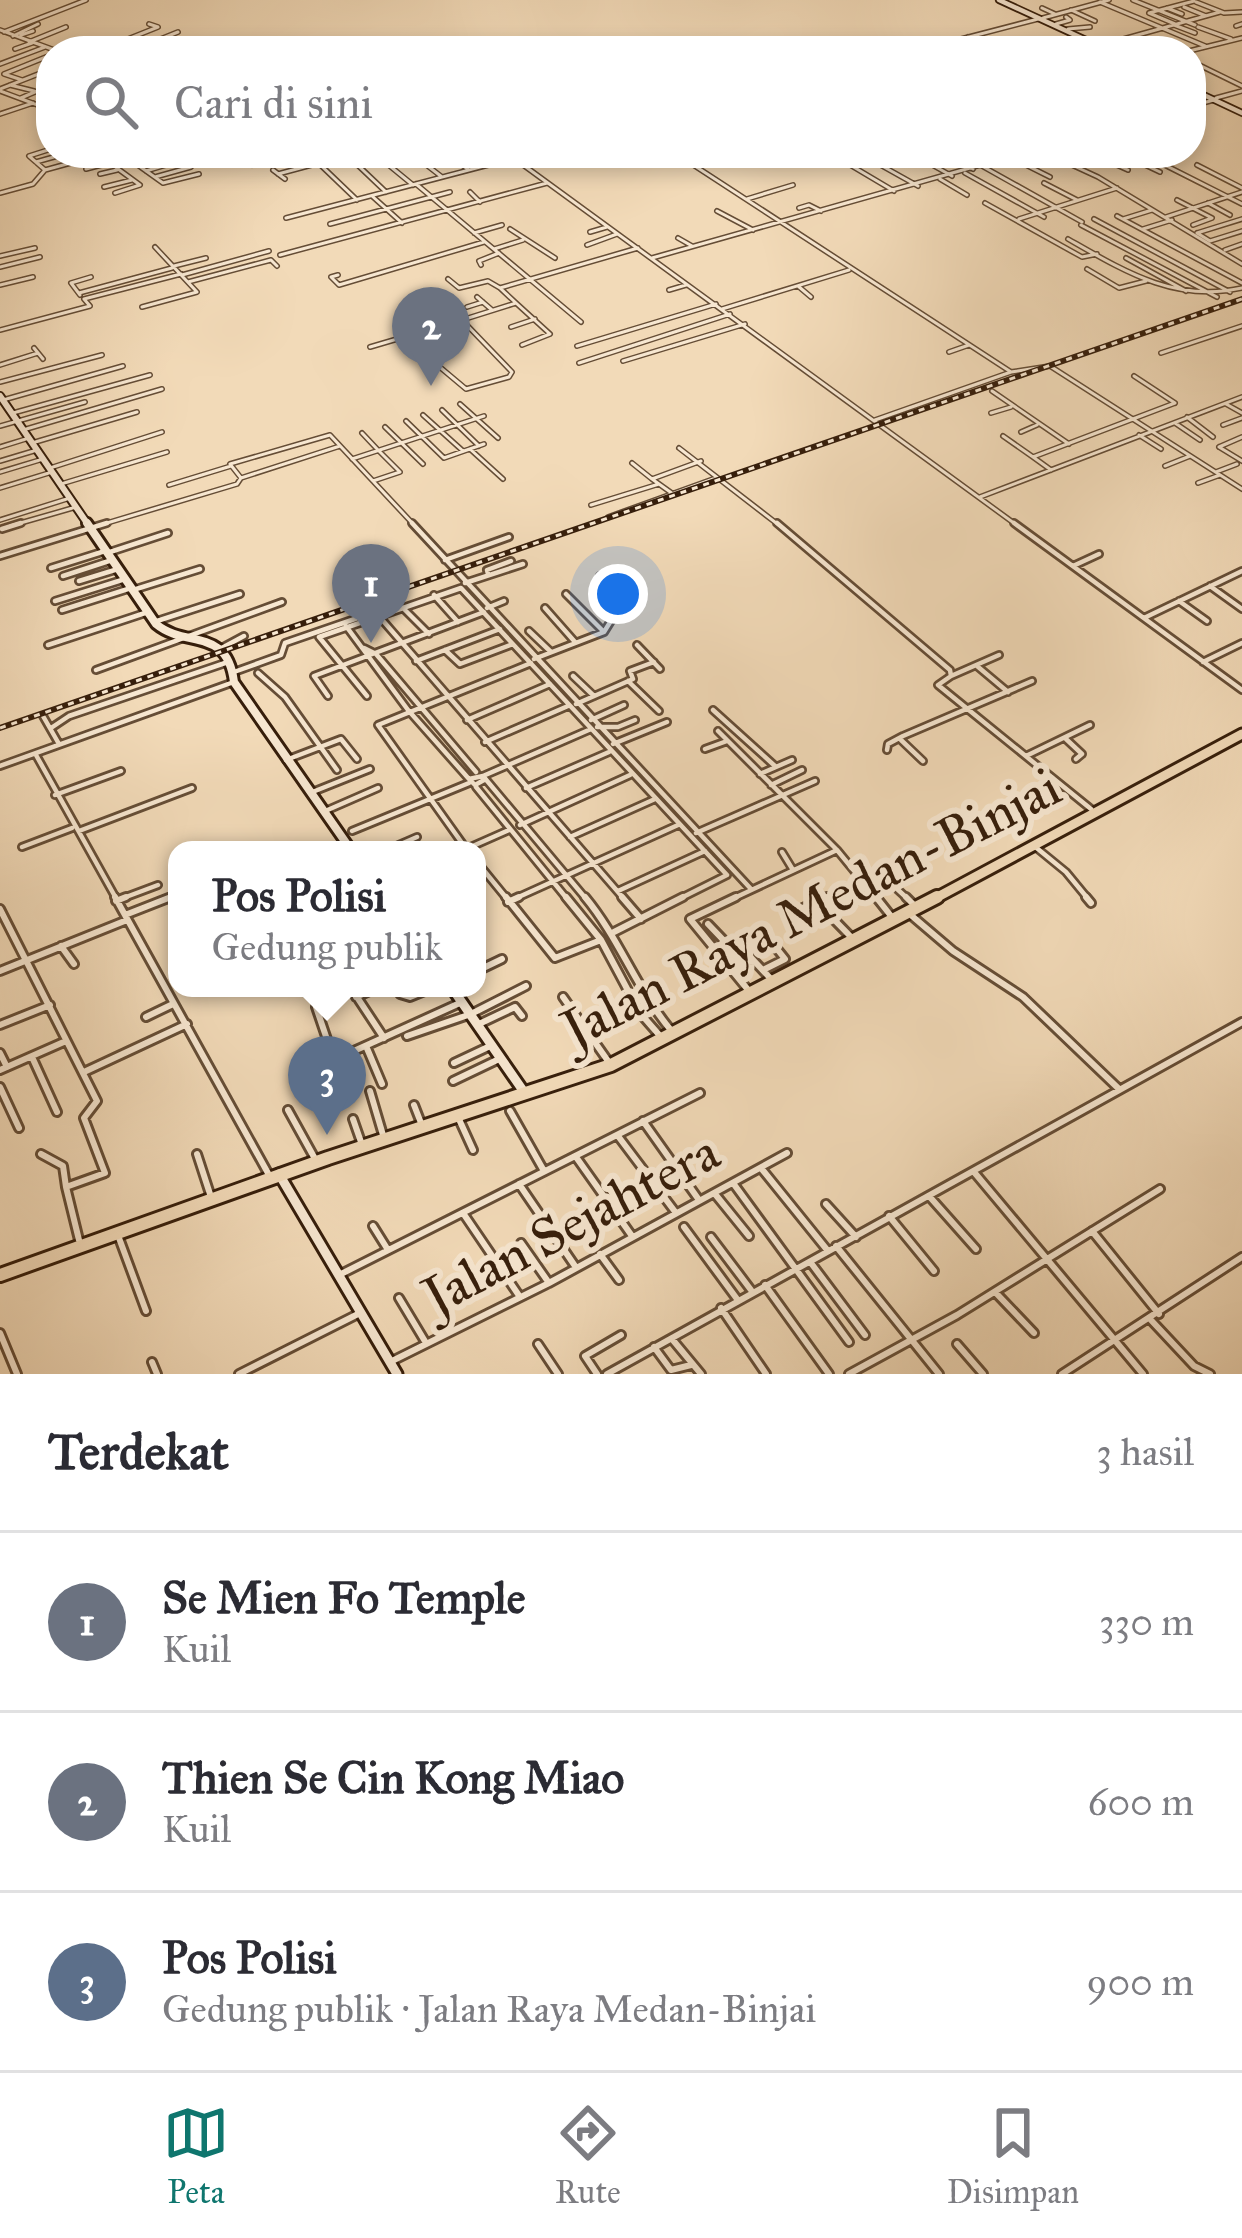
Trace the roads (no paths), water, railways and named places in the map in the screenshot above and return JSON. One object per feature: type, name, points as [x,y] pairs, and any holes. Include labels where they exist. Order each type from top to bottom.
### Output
[{"type":"highway","name":"Jalan Raya Medan-Binjai","points":[[0,1272],[314,1157],[611,1065],[675,1036],[1242,731]]},
{"type":"highway","name":"Jalan Raya Medan-Binjai","points":[[0,1272],[210,1194],[457,1116],[608,1061],[667,1035],[768,975],[1033,845],[1242,731]]},
{"type":"main road","points":[[1002,1],[1080,36]]},
{"type":"main road","points":[[1041,18],[1081,36]]},
{"type":"main road","points":[[1206,95],[1242,112]]},
{"type":"main road","points":[[2,401],[154,622],[164,633],[208,639],[228,662],[286,760],[344,841]]},
{"type":"main road","points":[[458,997],[524,1091]]},
{"type":"main road","points":[[274,1174],[397,1374]]},
{"type":"street","points":[[2,31],[86,0]]},
{"type":"street","points":[[972,36],[1109,0]]},
{"type":"street","points":[[1133,0],[1196,29]]},
{"type":"street","points":[[1220,12],[1193,0],[1149,14],[1232,39]]},
{"type":"street","points":[[1100,2],[1181,36]]},
{"type":"street","points":[[1042,8],[1055,14]]},
{"type":"street","points":[[1167,8],[1182,14]]},
{"type":"street","points":[[1184,8],[1206,16]]},
{"type":"street","points":[[1070,10],[1095,21]]},
{"type":"street","points":[[1133,36],[1220,12],[1242,13]]},
{"type":"street","points":[[1056,24],[1070,20],[1066,17]]},
{"type":"street","points":[[14,36],[38,24]]},
{"type":"street","points":[[136,36],[158,27],[149,24]]},
{"type":"street","points":[[45,36],[66,27]]},
{"type":"street","points":[[1071,32],[1090,28]]},
{"type":"street","points":[[2,31],[36,44]]},
{"type":"street","points":[[14,36],[33,31]]},
{"type":"street","points":[[168,36],[178,32]]},
{"type":"street","points":[[1206,46],[1241,38]]},
{"type":"street","points":[[14,49],[36,40]]},
{"type":"street","points":[[0,64],[36,50]]},
{"type":"street","points":[[22,80],[4,74],[36,61]]},
{"type":"street","points":[[1206,70],[1242,88]]},
{"type":"street","points":[[0,90],[36,75]]},
{"type":"street","points":[[10,85],[34,91]]},
{"type":"street","points":[[1206,102],[1242,88]]},
{"type":"street","points":[[0,90],[34,103]]},
{"type":"street","points":[[21,98],[36,92]]},
{"type":"street","points":[[0,114],[34,103]]},
{"type":"street","points":[[36,153],[29,155],[36,162]]},
{"type":"street","points":[[0,194],[34,184],[36,176],[52,168]]},
{"type":"street","points":[[86,169],[90,168]]},
{"type":"street","points":[[115,194],[140,187],[116,168]]},
{"type":"street","points":[[142,168],[167,183],[199,174]]},
{"type":"street","points":[[146,171],[156,168]]},
{"type":"street","points":[[104,187],[184,168]]},
{"type":"street","points":[[284,179],[276,172],[295,168]]},
{"type":"street","points":[[324,168],[357,200]]},
{"type":"street","points":[[361,168],[386,192]]},
{"type":"street","points":[[393,168],[580,322]]},
{"type":"street","points":[[430,168],[442,177]]},
{"type":"street","points":[[286,218],[477,168]]},
{"type":"street","points":[[526,168],[1242,690]]},
{"type":"street","points":[[698,168],[1011,373]]},
{"type":"street","points":[[855,168],[894,191]]},
{"type":"street","points":[[886,168],[918,186]]},
{"type":"street","points":[[938,168],[952,176]]},
{"type":"street","points":[[985,168],[1217,297]]},
{"type":"street","points":[[1032,168],[1050,177]]},
{"type":"street","points":[[1076,168],[1242,260]]},
{"type":"street","points":[[1124,168],[1128,170]]},
{"type":"street","points":[[1152,168],[1160,172]]},
{"type":"street","points":[[1171,168],[1242,204]]},
{"type":"street","points":[[1202,168],[1242,190]]},
{"type":"street","points":[[652,258],[973,169]]},
{"type":"street","points":[[100,175],[118,170]]},
{"type":"street","points":[[964,172],[1044,217]]},
{"type":"street","points":[[940,179],[968,195]]},
{"type":"street","points":[[280,255],[547,183]]},
{"type":"street","points":[[1044,183],[1077,200]]},
{"type":"street","points":[[747,199],[793,185]]},
{"type":"street","points":[[1016,219],[1117,188]]},
{"type":"street","points":[[1142,229],[1242,190]]},
{"type":"street","points":[[470,192],[480,202]]},
{"type":"street","points":[[330,224],[450,193]]},
{"type":"street","points":[[372,196],[402,223]]},
{"type":"street","points":[[1092,196],[1100,200]]},
{"type":"street","points":[[1177,200],[1212,218],[1193,225]]},
{"type":"street","points":[[985,203],[1082,257],[1097,254]]},
{"type":"street","points":[[1208,203],[1230,215]]},
{"type":"street","points":[[800,208],[810,205],[821,212]]},
{"type":"street","points":[[1154,210],[1120,217],[1242,286]]},
{"type":"street","points":[[717,211],[753,230]]},
{"type":"street","points":[[350,218],[354,226]]},
{"type":"street","points":[[1242,218],[1197,234],[1210,241],[1242,230]]},
{"type":"street","points":[[1094,219],[1231,292]]},
{"type":"street","points":[[1230,223],[1242,230]]},
{"type":"street","points":[[474,233],[502,225]]},
{"type":"street","points":[[590,232],[607,227]]},
{"type":"street","points":[[510,229],[555,258]]},
{"type":"street","points":[[678,238],[692,247]]},
{"type":"street","points":[[1068,239],[1160,289],[1217,297],[1242,286]]},
{"type":"street","points":[[494,249],[524,240]]},
{"type":"street","points":[[338,274],[331,277],[339,285],[484,242]]},
{"type":"street","points":[[1242,244],[1226,250],[1242,260]]},
{"type":"street","points":[[142,307],[197,292],[155,247]]},
{"type":"street","points":[[0,256],[35,248]]},
{"type":"street","points":[[500,288],[638,248]]},
{"type":"street","points":[[84,299],[269,251]]},
{"type":"street","points":[[481,266],[480,260],[499,254]]},
{"type":"street","points":[[0,267],[40,257]]},
{"type":"street","points":[[79,293],[206,258]]},
{"type":"street","points":[[1126,258],[1191,294]]},
{"type":"street","points":[[188,282],[271,260],[278,266]]},
{"type":"street","points":[[255,265],[262,270]]},
{"type":"street","points":[[238,269],[244,274]]},
{"type":"street","points":[[722,309],[851,269]]},
{"type":"street","points":[[1087,269],[1119,289],[1146,281]]},
{"type":"street","points":[[222,273],[230,281]]},
{"type":"street","points":[[0,285],[33,277]]},
{"type":"street","points":[[0,330],[90,306],[71,283],[91,277]]},
{"type":"street","points":[[206,278],[214,285]]},
{"type":"street","points":[[448,279],[460,288],[489,281],[549,335],[522,345]]},
{"type":"street","points":[[669,290],[689,284]]},
{"type":"street","points":[[798,286],[811,297]]},
{"type":"street","points":[[467,307],[480,300],[492,310]]},
{"type":"street","points":[[370,347],[516,303]]},
{"type":"street","points":[[577,346],[716,304]]},
{"type":"street","points":[[579,363],[730,314]]},
{"type":"street","points":[[404,337],[466,389],[512,375],[461,319]]},
{"type":"street","points":[[511,327],[535,319]]},
{"type":"street","points":[[623,361],[745,324]]},
{"type":"street","points":[[1161,353],[1242,326]]},
{"type":"street","points":[[645,342],[655,351]]},
{"type":"street","points":[[949,352],[969,345]]},
{"type":"street","points":[[625,349],[634,358]]},
{"type":"street","points":[[0,365],[38,353]]},
{"type":"street","points":[[0,382],[102,355]]},
{"type":"street","points":[[873,421],[1048,364],[1242,489]]},
{"type":"street","points":[[2,401],[123,366]]},
{"type":"street","points":[[0,460],[25,433],[150,375]]},
{"type":"street","points":[[1033,457],[1175,403],[1134,376]]},
{"type":"street","points":[[25,433],[162,389]]},
{"type":"street","points":[[992,391],[1069,444]]},
{"type":"street","points":[[980,497],[1242,397]]},
{"type":"street","points":[[0,447],[85,402]]},
{"type":"street","points":[[1223,425],[1242,416],[1225,403]]},
{"type":"street","points":[[460,404],[498,438]]},
{"type":"street","points":[[991,413],[1011,407]]},
{"type":"street","points":[[406,421],[444,458],[482,445],[442,410]]},
{"type":"street","points":[[0,426],[25,433],[137,412]]},
{"type":"street","points":[[423,415],[463,451]]},
{"type":"street","points":[[352,459],[484,416]]},
{"type":"street","points":[[1187,417],[1214,437]]},
{"type":"street","points":[[1173,422],[1200,440]]},
{"type":"street","points":[[1021,432],[1038,424]]},
{"type":"street","points":[[385,427],[423,464]]},
{"type":"street","points":[[0,488],[163,432]]},
{"type":"street","points":[[362,434],[400,472],[373,482]]},
{"type":"street","points":[[1139,434],[1161,449]]},
{"type":"street","points":[[169,484],[330,435],[727,878],[614,932]]},
{"type":"street","points":[[1003,436],[1051,470]]},
{"type":"street","points":[[1198,483],[1239,462],[1219,446],[1240,440]]},
{"type":"street","points":[[0,556],[236,484],[241,478],[340,446]]},
{"type":"street","points":[[679,448],[882,609],[951,676]]},
{"type":"street","points":[[470,449],[503,479]]},
{"type":"street","points":[[61,484],[167,452]]},
{"type":"street","points":[[1165,466],[1190,456]]},
{"type":"street","points":[[0,472],[43,459]]},
{"type":"street","points":[[652,479],[701,461]]},
{"type":"street","points":[[632,463],[673,495]]},
{"type":"street","points":[[230,466],[241,478]]},
{"type":"street","points":[[608,517],[716,478]]},
{"type":"street","points":[[1232,482],[1242,478]]},
{"type":"street","points":[[591,505],[659,484]]},
{"type":"street","points":[[0,520],[73,502]]},
{"type":"street","points":[[2,529],[73,502]]},
{"type":"street","points":[[63,576],[168,533]]},
{"type":"street","points":[[445,560],[508,537]]},
{"type":"street","points":[[1073,566],[1100,554]]},
{"type":"street","points":[[51,568],[110,559]]},
{"type":"street","points":[[79,581],[110,559]]},
{"type":"street","points":[[488,576],[487,569],[511,561]]},
{"type":"street","points":[[0,766],[234,677],[281,655],[285,644],[524,563]]},
{"type":"street","points":[[55,601],[200,569]]},
{"type":"street","points":[[1144,618],[1242,571]]},
{"type":"street","points":[[461,841],[377,730],[381,722],[604,632],[622,603],[599,576]]},
{"type":"street","points":[[62,610],[129,586]]},
{"type":"street","points":[[367,696],[319,638],[458,586],[573,705]]},
{"type":"street","points":[[1210,586],[1242,609]]},
{"type":"street","points":[[154,622],[240,594]]},
{"type":"street","points":[[566,594],[604,632]]},
{"type":"street","points":[[433,595],[458,622]]},
{"type":"street","points":[[328,696],[314,677],[504,601]]},
{"type":"street","points":[[1179,601],[1207,620]]},
{"type":"street","points":[[96,670],[282,602]]},
{"type":"street","points":[[402,606],[429,634]]},
{"type":"street","points":[[544,608],[575,642]]},
{"type":"street","points":[[48,645],[148,612]]},
{"type":"street","points":[[378,615],[642,919]]},
{"type":"street","points":[[346,626],[408,710],[602,940],[640,1012],[667,1035]]},
{"type":"street","points":[[416,661],[500,629]]},
{"type":"street","points":[[529,631],[551,652]]},
{"type":"street","points":[[218,650],[244,636]]},
{"type":"street","points":[[1203,662],[1242,643]]},
{"type":"street","points":[[445,650],[460,664],[513,644]]},
{"type":"street","points":[[637,645],[660,669]]},
{"type":"street","points":[[364,648],[376,654],[614,932],[667,1035]]},
{"type":"street","points":[[999,655],[938,685],[1091,809]]},
{"type":"street","points":[[51,728],[83,711],[228,662]]},
{"type":"street","points":[[485,742],[628,681],[633,678],[630,671],[654,662]]},
{"type":"street","points":[[976,666],[1008,692]]},
{"type":"street","points":[[258,673],[285,698],[337,770]]},
{"type":"street","points":[[573,676],[594,696]]},
{"type":"street","points":[[628,681],[659,711]]},
{"type":"street","points":[[887,750],[899,738],[1032,681]]},
{"type":"street","points":[[467,720],[550,684]]},
{"type":"street","points":[[352,831],[507,766],[623,706]]},
{"type":"street","points":[[713,710],[775,766]]},
{"type":"street","points":[[43,716],[59,743]]},
{"type":"street","points":[[593,725],[618,727],[635,720]]},
{"type":"street","points":[[526,788],[667,722]]},
{"type":"street","points":[[1026,756],[1090,724]]},
{"type":"street","points":[[718,731],[837,850],[891,916]]},
{"type":"street","points":[[1064,737],[1082,754],[1076,759]]},
{"type":"street","points":[[899,738],[922,761]]},
{"type":"street","points":[[286,760],[341,740],[357,759]]},
{"type":"street","points":[[705,749],[727,741]]},
{"type":"street","points":[[612,748],[751,889]]},
{"type":"street","points":[[36,755],[168,992]]},
{"type":"street","points":[[760,773],[792,760]]},
{"type":"street","points":[[310,793],[370,769]]},
{"type":"street","points":[[771,785],[802,770]]},
{"type":"street","points":[[55,795],[121,771]]},
{"type":"street","points":[[520,825],[632,774]]},
{"type":"street","points":[[696,833],[815,781]]},
{"type":"street","points":[[22,847],[191,788]]},
{"type":"street","points":[[323,812],[377,788]]},
{"type":"street","points":[[570,837],[655,799]]},
{"type":"street","points":[[508,902],[678,824]]},
{"type":"street","points":[[484,841],[508,830]]},
{"type":"street","points":[[408,841],[417,837]]},
{"type":"street","points":[[1033,845],[1066,872],[1091,903]]},
{"type":"street","points":[[748,991],[689,920],[837,850]]},
{"type":"street","points":[[618,891],[705,851]]},
{"type":"street","points":[[782,852],[794,870]]},
{"type":"street","points":[[486,874],[556,959],[602,940]]},
{"type":"street","points":[[803,908],[864,880]]},
{"type":"street","points":[[116,901],[158,885]]},
{"type":"street","points":[[896,888],[953,951],[1023,997],[1120,1090]]},
{"type":"street","points":[[829,896],[839,907],[873,892]]},
{"type":"street","points":[[0,970],[168,899]]},
{"type":"street","points":[[817,902],[851,937]]},
{"type":"street","points":[[0,910],[98,1102],[85,1120],[105,1173],[66,1187]]},
{"type":"street","points":[[709,924],[730,947],[742,948],[768,975],[785,959],[770,939]]},
{"type":"street","points":[[61,946],[74,964]]},
{"type":"street","points":[[486,967],[502,959]]},
{"type":"street","points":[[407,1036],[471,1014],[526,986]]},
{"type":"street","points":[[171,997],[274,1174]]},
{"type":"street","points":[[356,997],[384,1038]]},
{"type":"street","points":[[562,997],[608,1061]]},
{"type":"street","points":[[316,1007],[333,1060],[462,1002]]},
{"type":"street","points":[[146,1017],[175,1004]]},
{"type":"street","points":[[0,1025],[50,1005]]},
{"type":"street","points":[[479,1024],[515,1007],[522,1016]]},
{"type":"street","points":[[604,1030],[652,1007]]},
{"type":"street","points":[[5,1010],[11,1021]]},
{"type":"street","points":[[84,1072],[187,1024]]},
{"type":"street","points":[[607,1374],[1238,1024],[1242,1034]]},
{"type":"street","points":[[0,1053],[4,1069],[67,1041]]},
{"type":"street","points":[[454,1063],[494,1045]]},
{"type":"street","points":[[366,1046],[382,1084]]},
{"type":"street","points":[[32,1057],[57,1112]]},
{"type":"street","points":[[453,1081],[502,1058]]},
{"type":"street","points":[[0,1087],[19,1128]]},
{"type":"street","points":[[370,1091],[383,1135]]},
{"type":"street","points":[[340,1275],[643,1121],[668,1114],[700,1093]]},
{"type":"street","points":[[414,1105],[422,1123]]},
{"type":"street","points":[[288,1110],[314,1157]]},
{"type":"street","points":[[510,1111],[544,1171]]},
{"type":"street","points":[[457,1116],[473,1150]]},
{"type":"street","points":[[353,1119],[361,1142]]},
{"type":"street","points":[[643,1121],[700,1200]]},
{"type":"street","points":[[617,1134],[676,1213]]},
{"type":"street","name":"Jalan Sejahtera","points":[[390,1362],[549,1283],[787,1153]]},
{"type":"street","points":[[41,1154],[63,1166],[80,1240]]},
{"type":"street","points":[[197,1154],[210,1194]]},
{"type":"street","points":[[575,1156],[632,1236]]},
{"type":"street","points":[[761,1168],[939,1374]]},
{"type":"street","points":[[974,1172],[1143,1374]]},
{"type":"street","points":[[733,1183],[849,1342]]},
{"type":"street","points":[[519,1184],[575,1267]]},
{"type":"street","points":[[849,1374],[995,1292],[1160,1189]]},
{"type":"street","points":[[714,1193],[749,1236]]},
{"type":"street","points":[[929,1196],[976,1249]]},
{"type":"street","points":[[826,1204],[856,1237]]},
{"type":"street","points":[[463,1213],[520,1298]]},
{"type":"street","points":[[889,1216],[934,1271]]},
{"type":"street","points":[[373,1226],[388,1250]]},
{"type":"street","points":[[684,1228],[737,1299]]},
{"type":"street","points":[[1092,1231],[1194,1366],[1210,1374]]},
{"type":"street","points":[[117,1232],[146,1311]]},
{"type":"street","points":[[711,1237],[752,1292]]},
{"type":"street","points":[[520,1243],[549,1283]]},
{"type":"street","points":[[600,1254],[619,1280]]},
{"type":"street","points":[[1064,1373],[1242,1257]]},
{"type":"street","points":[[810,1260],[865,1335]]},
{"type":"street","points":[[764,1285],[829,1374]]},
{"type":"street","points":[[995,1292],[1034,1334]]},
{"type":"street","points":[[399,1298],[426,1343]]},
{"type":"street","points":[[721,1308],[766,1374]]},
{"type":"street","points":[[238,1374],[360,1312]]},
{"type":"street","points":[[0,1333],[17,1374]]},
{"type":"street","points":[[597,1374],[584,1356],[621,1335]]},
{"type":"street","points":[[672,1339],[700,1374]]},
{"type":"street","points":[[538,1344],[558,1374]]},
{"type":"street","points":[[957,1345],[983,1374]]},
{"type":"street","points":[[654,1347],[671,1370],[691,1365]]},
{"type":"street","points":[[152,1362],[157,1374]]},
{"type":"railway","points":[[0,728],[1242,299]]},
{"type":"place","name":"Thien Se Cin Kong Miao","points":[[431,386]]},
{"type":"place","name":"Se Mien Fo Temple","points":[[371,643]]},
{"type":"place","name":"Pos Polisi","points":[[327,1135]]}]
